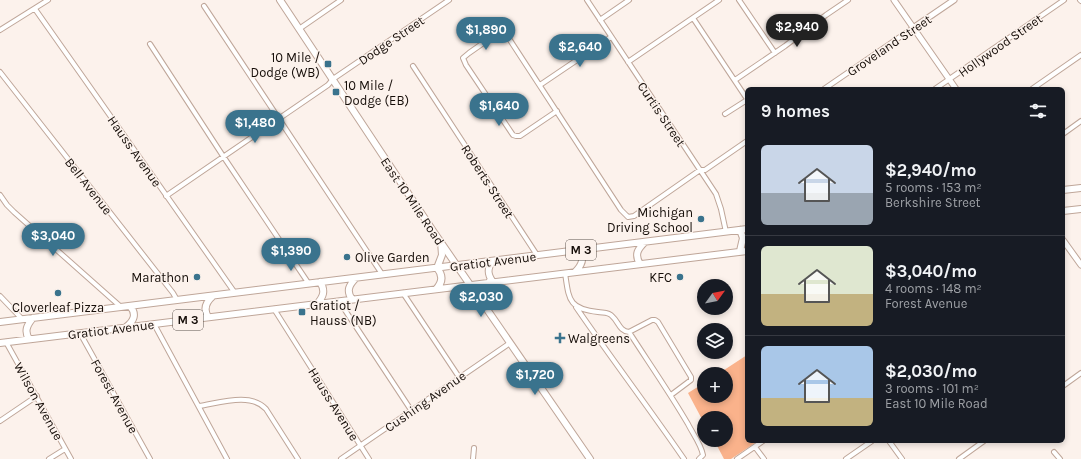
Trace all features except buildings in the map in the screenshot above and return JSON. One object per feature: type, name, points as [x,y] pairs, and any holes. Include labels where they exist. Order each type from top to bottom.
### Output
[{"type":"main road","name":"East 10 Mile Road","points":[[280,0],[469,285],[590,459]]},
{"type":"main road","points":[[1065,190],[1081,188]]},
{"type":"main road","points":[[1065,211],[1081,209]]},
{"type":"main road","name":"Gratiot Avenue","points":[[0,322],[744,230]]},
{"type":"main road","points":[[740,252],[744,230]]},
{"type":"main road","points":[[436,289],[440,285],[442,279],[441,273],[437,268],[441,261],[442,255],[441,242]]},
{"type":"main road","points":[[640,264],[637,255],[640,247],[645,242]]},
{"type":"main road","points":[[575,272],[583,261],[579,250]]},
{"type":"main road","name":"Gratiot Avenue","points":[[3,343],[745,251]]},
{"type":"main road","points":[[482,303],[483,291],[491,282],[488,271],[493,261]]},
{"type":"main road","points":[[352,299],[349,294],[349,289],[356,278]]},
{"type":"main road","points":[[317,304],[324,291],[320,282]]},
{"type":"main road","points":[[208,317],[205,312],[205,307],[212,296]]},
{"type":"main road","points":[[126,327],[132,321],[134,316],[134,311],[130,306]]},
{"type":"main road","points":[[29,339],[26,330],[33,318]]},
{"type":"street","points":[[0,30],[48,0]]},
{"type":"street","points":[[299,30],[341,0]]},
{"type":"street","name":"Dodge Street","points":[[166,196],[449,0]]},
{"type":"street","name":"Curtis Street","points":[[587,0],[718,198],[726,232]]},
{"type":"street","points":[[600,20],[629,0]]},
{"type":"street","points":[[628,62],[719,0]]},
{"type":"street","points":[[739,0],[775,54]]},
{"type":"street","points":[[735,80],[775,54],[848,0]]},
{"type":"street","points":[[894,0],[954,87]]},
{"type":"street","name":"Groveland Street","points":[[827,87],[954,0]]},
{"type":"street","name":"Hollywood Street","points":[[938,87],[1064,0]]},
{"type":"street","points":[[204,6],[382,274]]},
{"type":"street","name":"Hauss Avenue","points":[[35,9],[235,293]]},
{"type":"street","points":[[693,18],[745,96]]},
{"type":"street","points":[[557,111],[520,136],[513,135],[466,65],[463,58],[468,53],[500,32],[503,32],[509,37],[628,217],[634,216],[700,170],[705,170],[745,142]]},
{"type":"street","points":[[540,85],[611,37]]},
{"type":"street","points":[[150,44],[309,284]]},
{"type":"street","points":[[1035,87],[1081,55]]},
{"type":"street","name":"Roberts Street","points":[[413,66],[537,255]]},
{"type":"street","name":"Bell Avenue","points":[[0,72],[177,300]]},
{"type":"street","points":[[725,114],[745,100]]},
{"type":"street","points":[[1065,133],[1081,121]]},
{"type":"street","points":[[0,195],[14,212],[121,307]]},
{"type":"street","points":[[1065,243],[1081,265]]},
{"type":"street","points":[[565,273],[571,300],[684,459]]},
{"type":"street","points":[[403,293],[459,377]]},
{"type":"street","points":[[0,296],[22,319]]},
{"type":"street","points":[[338,301],[411,410]]},
{"type":"street","points":[[576,306],[590,311],[612,315],[620,328],[629,332],[671,395],[702,451],[703,455],[699,459]]},
{"type":"street","name":"Hauss Avenue","points":[[274,309],[369,459]]},
{"type":"street","points":[[629,332],[652,320],[658,322],[691,377],[691,380],[671,395]]},
{"type":"street","points":[[154,324],[227,459]]},
{"type":"street","name":"Forest Avenue","points":[[80,333],[150,459]]},
{"type":"street","name":"Wilson Avenue","points":[[3,343],[37,396],[71,459]]},
{"type":"street","name":"Cushing Avenue","points":[[341,459],[510,343]]},
{"type":"street","points":[[1065,385],[1081,373]]},
{"type":"street","points":[[0,421],[37,396]]},
{"type":"street","points":[[198,406],[240,399],[258,402],[266,409],[298,459]]},
{"type":"street","points":[[737,459],[760,443]]},
{"type":"street","points":[[846,459],[869,443]]},
{"type":"street","points":[[890,443],[902,459]]},
{"type":"street","points":[[958,459],[981,443]]},
{"type":"street","points":[[755,447],[764,459]]},
{"type":"street","points":[[473,459],[474,448]]},
{"type":"street","points":[[49,459],[65,449]]},
{"type":"street","points":[[1054,452],[1060,459]]},
{"type":"shaded area","points":[[745,356],[745,443],[755,443],[731,459],[724,459],[718,447],[733,447],[733,411],[698,411],[688,393],[697,387],[697,403],[733,403],[733,367],[729,367]]},
{"type":"place","name":"10 Mile / Dodge (WB)","points":[[328,64]]},
{"type":"place","name":"10 Mile / Dodge (EB)","points":[[336,92]]},
{"type":"place","name":"Michigan Driving School","points":[[701,219]]},
{"type":"place","name":"Olive Garden","points":[[347,257]]},
{"type":"place","name":"Marathon","points":[[197,277]]},
{"type":"place","name":"KFC","points":[[680,277]]},
{"type":"place","name":"Cloverleaf Pizza","points":[[58,293]]},
{"type":"place","name":"Gratiot / Hauss (NB)","points":[[302,312]]},
{"type":"place","name":"Walgreens","points":[[560,338]]}]
